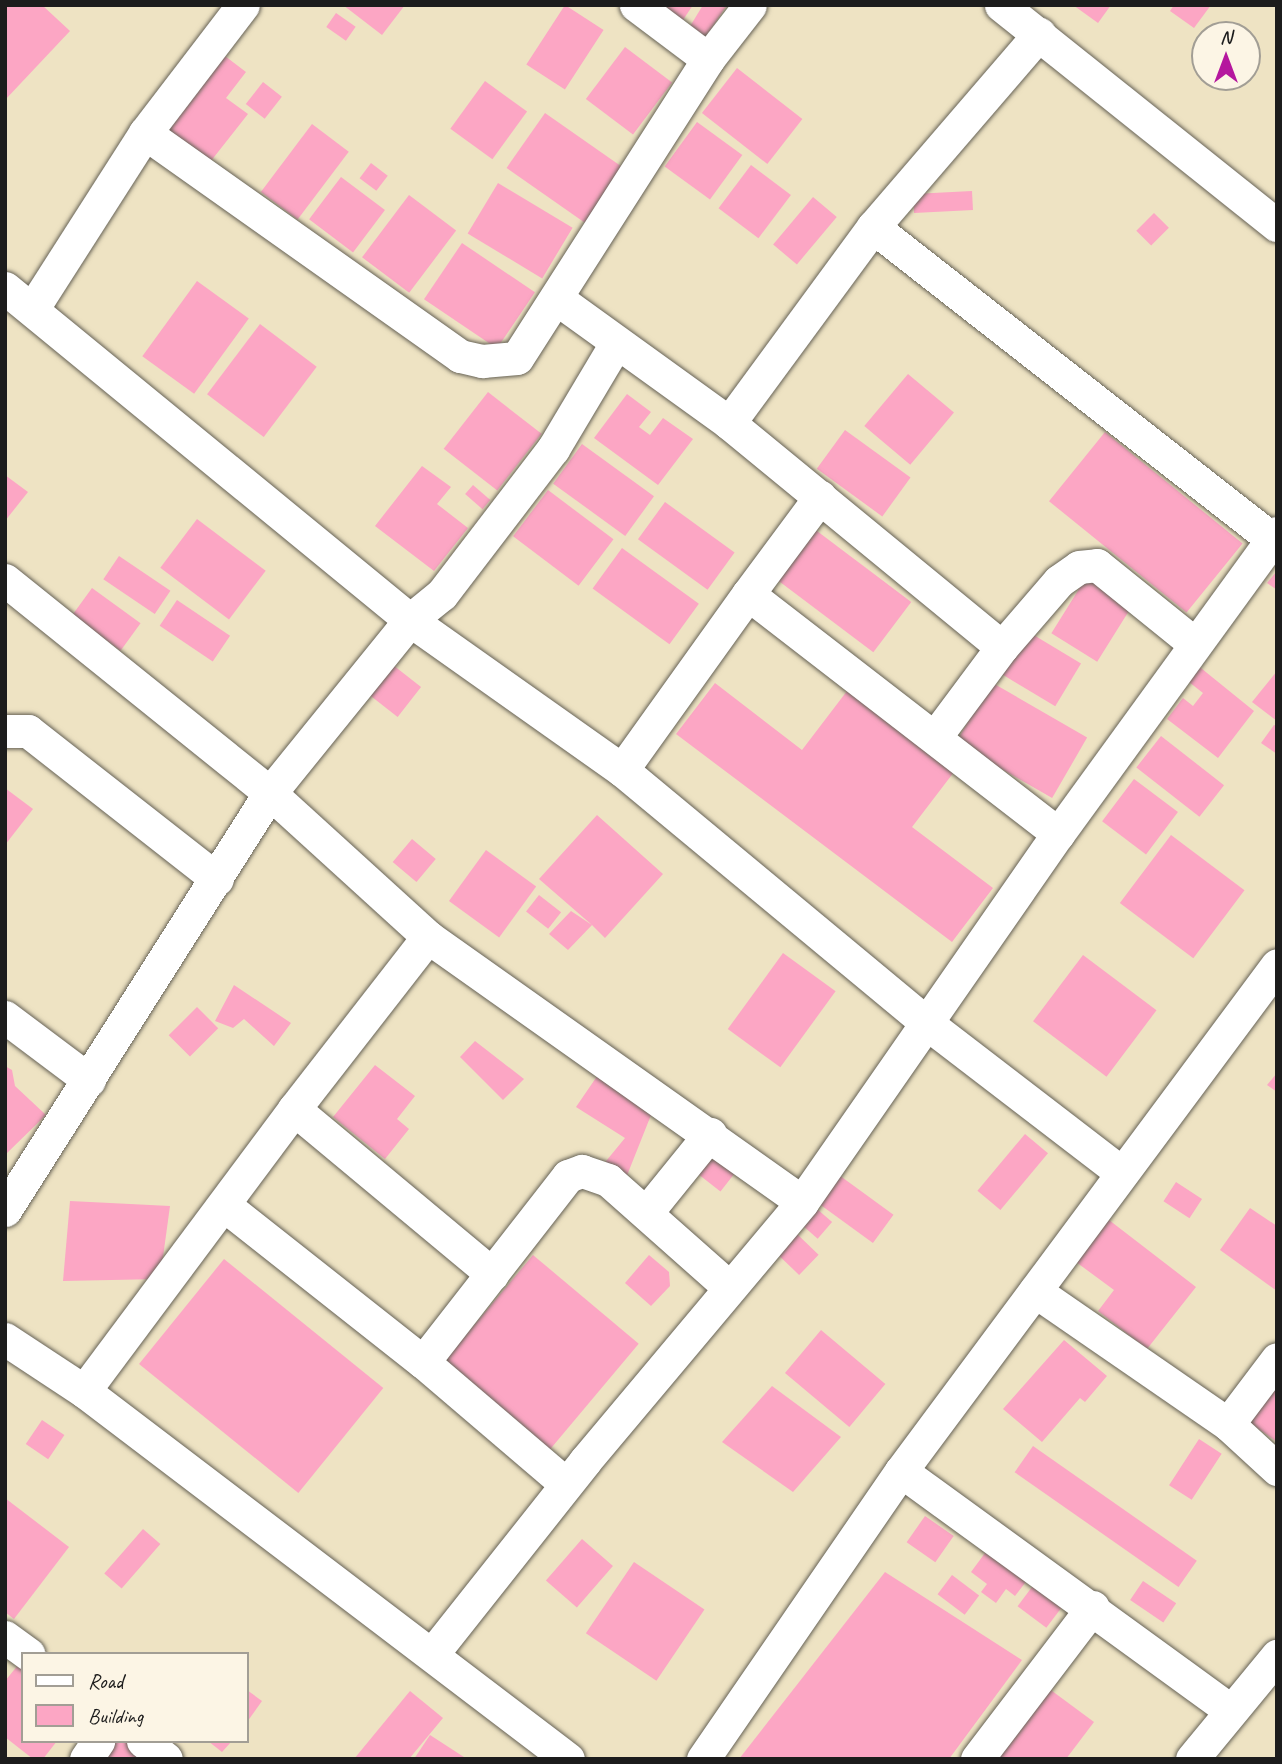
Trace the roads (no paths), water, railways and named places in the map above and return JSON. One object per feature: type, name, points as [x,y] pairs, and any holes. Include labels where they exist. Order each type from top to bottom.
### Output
[{"type":"street","points":[[243,5],[17,306],[410,620],[622,770],[929,1024],[1122,1173]]},
{"type":"street","points":[[636,5],[708,59]]},
{"type":"street","points":[[145,133],[460,356],[482,361],[517,358],[708,59],[750,5]]},
{"type":"street","points":[[1001,5],[1277,225]]},
{"type":"street","points":[[729,423],[873,228],[1039,34]]},
{"type":"street","points":[[433,1653],[566,1484],[728,1286],[802,1202],[929,1024],[1058,834],[1274,536],[873,228]]},
{"type":"street","points":[[556,298],[615,345],[729,423],[1002,647]]},
{"type":"street","points":[[5,1210],[270,793],[410,620],[442,594],[552,449],[615,345]]},
{"type":"street","points":[[622,770],[820,497]]},
{"type":"street","points":[[935,737],[1002,647],[1059,581],[1079,567],[1097,565],[1195,644]]},
{"type":"street","points":[[5,580],[270,793],[428,937],[710,1134],[802,1202]]},
{"type":"street","points":[[748,594],[1058,834]]},
{"type":"street","points":[[5,731],[28,731],[217,878]]},
{"type":"street","points":[[83,1391],[293,1109],[428,937]]},
{"type":"street","points":[[703,1759],[901,1471],[1122,1173],[1275,973]]},
{"type":"street","points":[[5,1017],[89,1080]]},
{"type":"street","points":[[293,1109],[492,1274]]},
{"type":"street","points":[[646,1213],[710,1134]]},
{"type":"street","points":[[423,1362],[568,1176],[595,1173],[646,1213],[728,1286]]},
{"type":"street","points":[[224,1205],[423,1362],[566,1484]]},
{"type":"street","points":[[1035,1292],[1228,1424],[1277,1469]]},
{"type":"street","points":[[5,1339],[83,1391],[433,1653],[568,1759]]},
{"type":"street","points":[[1228,1424],[1277,1359]]},
{"type":"street","points":[[901,1471],[1093,1606],[1230,1710]]},
{"type":"street","points":[[976,1759],[1093,1606]]},
{"type":"street","points":[[1192,1759],[1277,1656]]},
{"type":"street","points":[[86,1759],[97,1743]]},
{"type":"street","points":[[146,1743],[166,1759]]}]
